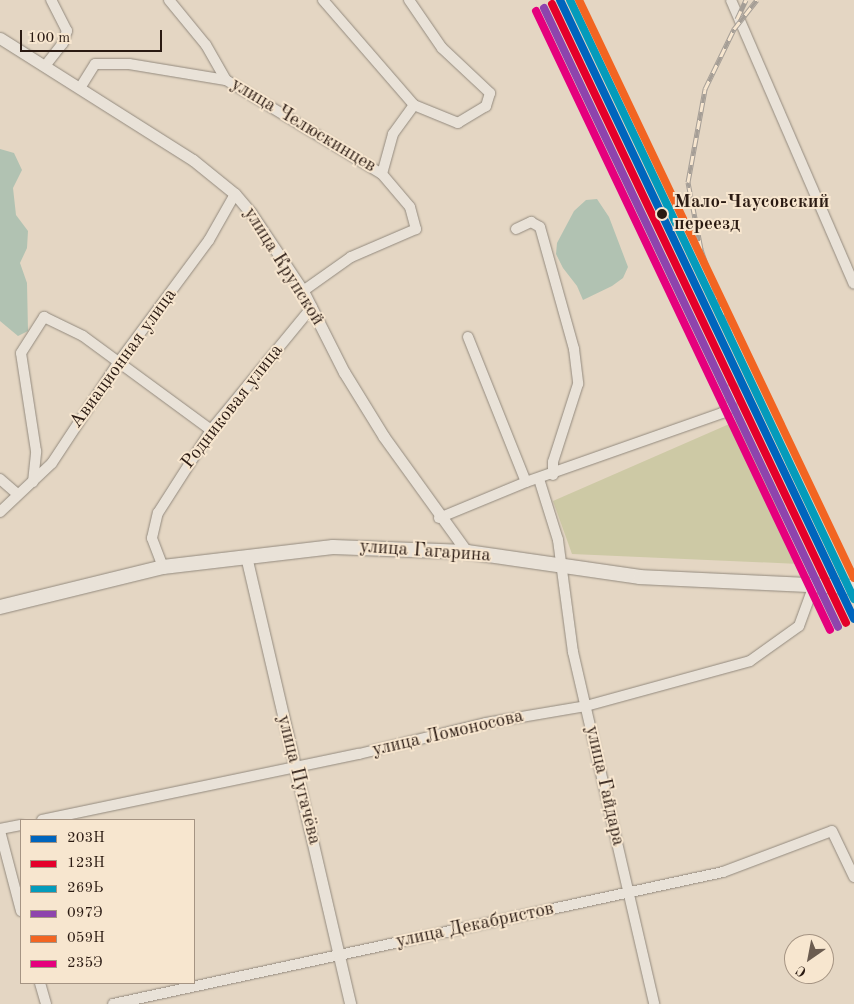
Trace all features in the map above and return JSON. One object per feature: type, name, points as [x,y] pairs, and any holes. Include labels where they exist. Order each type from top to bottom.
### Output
[{"type":"main road","name":"улица Гагарина","points":[[0,607],[163,567],[333,547],[467,552],[640,577],[854,587]]},
{"type":"street","points":[[45,66],[63,42],[67,31],[51,0]]},
{"type":"street","name":"улица Челюскинцев","points":[[169,0],[206,45],[226,80],[382,174],[410,207],[416,229],[351,257],[303,291]]},
{"type":"street","points":[[322,0],[414,105],[458,123],[486,106],[490,92],[442,48],[409,0]]},
{"type":"street","points":[[731,0],[854,284]]},
{"type":"street","name":"улица Крупской","points":[[0,38],[193,160],[235,194],[251,213],[303,291],[344,372],[439,518],[467,552]]},
{"type":"street","points":[[80,88],[95,64],[129,64],[226,80]]},
{"type":"street","points":[[382,174],[393,134],[414,105]]},
{"type":"street","name":"Авиационная улица","points":[[0,512],[52,463],[118,363],[209,240],[235,194]]},
{"type":"street","points":[[516,229],[531,222],[540,227],[574,349],[578,384],[553,462],[553,475]]},
{"type":"street","name":"Родниковая улица","points":[[163,567],[152,538],[154,522],[211,430],[312,307]]},
{"type":"street","points":[[33,482],[36,450],[21,353],[44,317],[83,336],[211,430]]},
{"type":"street","points":[[468,337],[526,482]]},
{"type":"street","points":[[439,518],[526,482],[553,475],[722,413],[731,407],[733,388]]},
{"type":"street","points":[[0,479],[17,494]]},
{"type":"street","name":"улица Гайдара","points":[[539,479],[558,540],[564,603],[654,1004]]},
{"type":"street","name":"улица Пугачёва","points":[[246,556],[293,768],[321,870],[350,1004]]},
{"type":"street","name":"улица Ломоносова","points":[[47,819],[293,768],[486,723],[586,706],[750,661],[799,626],[814,586]]},
{"type":"street","points":[[20,825],[0,830],[20,907]]},
{"type":"street","name":"улица Декабристов","points":[[113,1004],[723,872],[832,831],[854,877]]},
{"type":"street","points":[[40,984],[46,1004]]},
{"type":"shaded area","points":[[0,149],[14,153],[22,170],[13,188],[16,215],[28,231],[27,248],[20,263],[27,283],[28,331],[18,336],[0,321]]},
{"type":"shaded area","points":[[597,199],[609,217],[628,267],[623,278],[612,286],[583,300],[577,286],[563,268],[556,254],[557,243],[574,211],[586,200]]},
{"type":"shaded area","points":[[743,418],[799,564],[572,554],[553,501]]},
{"type":"railway","points":[[737,19],[746,0]]},
{"type":"railway","points":[[735,349],[701,249],[688,182],[705,89],[734,29],[757,0]]},
{"type":"transit line","name":"203Н","points":[[560,0],[854,619]]},
{"type":"transit line","name":"269Ь","points":[[570,0],[854,599]]},
{"type":"transit line","name":"059Н","points":[[579,0],[854,578]]},
{"type":"transit line","name":"123Н","points":[[552,4],[846,623]]},
{"type":"transit line","name":"097Э","points":[[544,8],[838,627]]},
{"type":"transit line","name":"235Э","points":[[536,11],[830,630]]},
{"type":"place","name":"Мало-Чаусовский переезд","points":[[662,214]]}]
